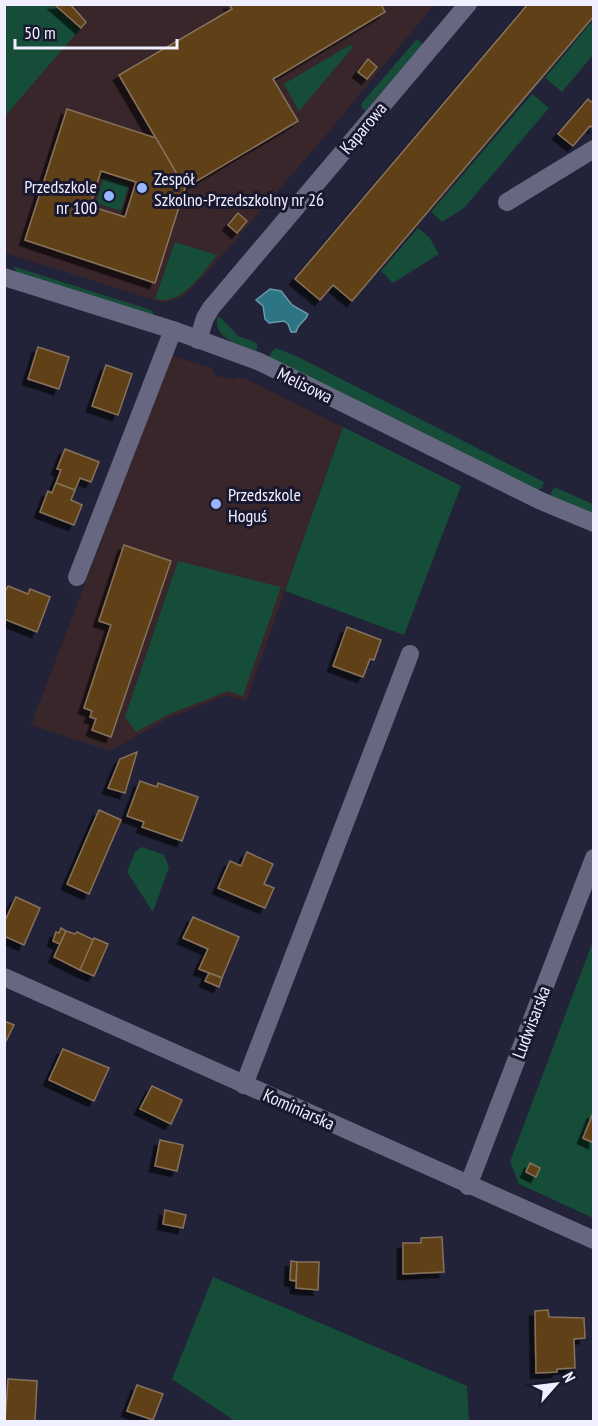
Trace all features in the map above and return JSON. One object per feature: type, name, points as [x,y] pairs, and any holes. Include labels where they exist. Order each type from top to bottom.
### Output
[{"type":"street","name":"Kaparowa","points":[[198,340],[211,308],[468,4]]},
{"type":"street","points":[[507,202],[594,149]]},
{"type":"street","name":"Melisowa","points":[[4,277],[172,330],[260,362],[541,501],[594,523]]},
{"type":"street","points":[[76,577],[172,330]]},
{"type":"street","points":[[244,1085],[410,654]]},
{"type":"street","name":"Ludwisarska","points":[[468,1186],[594,858]]},
{"type":"street","name":"Kominiarska","points":[[4,977],[468,1186],[594,1240]]},
{"type":"shaded area","points":[[5,4],[52,5],[80,29],[5,116]]},
{"type":"shaded area","name":"Zespół Szkolno-Przedszkolny nr 26","points":[[5,5],[434,5],[221,257],[184,296],[164,303],[5,253]]},
{"type":"shaded area","points":[[593,20],[593,55],[562,92],[545,78]]},
{"type":"shaded area","points":[[417,39],[423,44],[365,111],[361,104]]},
{"type":"shaded area","points":[[350,45],[353,47],[299,111],[284,84]]},
{"type":"shaded area","points":[[532,94],[549,108],[464,208],[442,222],[431,212]]},
{"type":"shaded area","points":[[104,177],[129,185],[121,211],[96,203]]},
{"type":"shaded area","points":[[418,228],[429,237],[439,254],[393,283],[381,271]]},
{"type":"shaded area","points":[[175,242],[217,255],[198,279],[183,293],[165,300],[155,299]]},
{"type":"shaded area","points":[[12,266],[151,310],[155,316],[17,272]]},
{"type":"shaded area","points":[[270,289],[281,291],[292,305],[308,314],[296,332],[291,332],[284,321],[269,323],[265,319],[263,306],[256,300]]},
{"type":"shaded area","points":[[217,317],[221,318],[238,336],[255,342],[258,346],[256,351],[224,336],[217,325]]},
{"type":"shaded area","points":[[276,348],[544,482],[542,488],[536,491],[269,357]]},
{"type":"shaded area","name":"Przedszkole Hoguś","points":[[172,356],[212,368],[216,376],[233,380],[239,377],[246,379],[343,427],[246,701],[229,696],[222,697],[169,718],[110,751],[31,725]]},
{"type":"shaded area","points":[[343,427],[461,486],[404,635],[285,591]]},
{"type":"shaded area","points":[[554,487],[593,504],[593,516],[553,499],[551,493]]},
{"type":"shaded area","points":[[178,561],[281,587],[243,696],[228,691],[167,715],[136,732],[125,717]]},
{"type":"shaded area","points":[[142,847],[164,855],[169,867],[153,912],[127,872],[135,852]]},
{"type":"shaded area","points":[[593,941],[593,1218],[519,1184],[510,1162]]},
{"type":"shaded area","points":[[213,1277],[467,1386],[469,1421],[235,1421],[172,1379]]},
{"type":"building","points":[[54,4],[70,4],[86,22],[81,28]]},
{"type":"building","points":[[229,4],[381,4],[385,12],[273,79],[298,121],[185,188],[119,75],[232,9]]},
{"type":"building","points":[[528,4],[594,4],[594,16],[352,301],[333,285],[320,300],[295,279]]},
{"type":"building","points":[[368,59],[377,67],[367,79],[358,72]]},
{"type":"building","points":[[588,99],[594,104],[594,128],[590,126],[573,146],[558,134]]},
{"type":"building","points":[[67,109],[156,138],[185,188],[155,283],[25,240]],"holes":[[[101,171],[136,182],[125,217],[90,206]]]},
{"type":"building","points":[[238,213],[247,221],[237,233],[228,225]]},
{"type":"building","points":[[38,347],[69,357],[59,389],[28,379]]},
{"type":"building","points":[[106,365],[132,374],[118,415],[92,406]]},
{"type":"building","points":[[65,449],[99,462],[91,482],[80,478],[75,490],[56,483],[61,470],[57,469]]},
{"type":"building","points":[[56,483],[75,490],[71,500],[82,505],[74,525],[40,512],[48,491],[52,493]]},
{"type":"building","points":[[124,545],[171,561],[111,737],[92,730],[96,719],[90,717],[92,711],[84,708],[111,625],[99,621]]},
{"type":"building","points":[[8,586],[28,594],[30,589],[50,597],[37,632],[4,619],[4,594]]},
{"type":"building","points":[[347,627],[381,640],[374,660],[370,659],[363,677],[333,666]]},
{"type":"building","points":[[137,752],[125,793],[108,788],[120,759]]},
{"type":"building","points":[[140,781],[157,787],[158,783],[198,797],[182,841],[142,827],[144,822],[127,816]]},
{"type":"building","points":[[99,810],[121,820],[89,894],[67,884]]},
{"type":"building","points":[[247,852],[273,864],[264,884],[274,888],[265,908],[218,888],[230,861],[241,866]]},
{"type":"building","points":[[16,897],[40,908],[24,945],[4,936],[4,923]]},
{"type":"building","points":[[193,917],[239,937],[222,978],[199,969],[208,949],[183,938]]},
{"type":"building","points":[[61,928],[66,931],[60,944],[53,941],[56,932],[59,933]]},
{"type":"building","points":[[66,931],[75,934],[77,932],[94,940],[80,970],[54,957]]},
{"type":"building","points":[[94,938],[108,944],[94,976],[80,970]]},
{"type":"building","points":[[209,973],[222,978],[219,987],[205,981]]},
{"type":"building","points":[[4,1021],[14,1025],[4,1045]]},
{"type":"building","points":[[63,1049],[109,1068],[94,1101],[49,1080]]},
{"type":"building","points":[[152,1086],[182,1100],[171,1124],[140,1109]]},
{"type":"building","points":[[594,1113],[594,1143],[583,1138]]},
{"type":"building","points":[[160,1140],[183,1145],[177,1171],[155,1166]]},
{"type":"building","points":[[530,1163],[540,1168],[536,1177],[526,1172]]},
{"type":"building","points":[[165,1210],[186,1215],[183,1228],[163,1224]]},
{"type":"building","points":[[442,1237],[444,1272],[403,1274],[403,1243],[421,1243],[421,1238]]},
{"type":"building","points":[[291,1261],[297,1262],[296,1281],[290,1280]]},
{"type":"building","points":[[297,1262],[319,1262],[318,1290],[296,1288]]},
{"type":"building","points":[[548,1310],[549,1317],[584,1318],[585,1338],[574,1339],[575,1368],[536,1373],[535,1311]]},
{"type":"building","points":[[8,1379],[37,1381],[35,1422],[5,1422]]},
{"type":"building","points":[[137,1385],[163,1394],[153,1420],[127,1411]]},
{"type":"place","name":"Zespół Szkolno-Przedszkolny nr 26","points":[[142,188]]},
{"type":"place","name":"Przedszkole nr 100","points":[[109,196]]},
{"type":"place","name":"Przedszkole Hoguś","points":[[216,504]]}]
